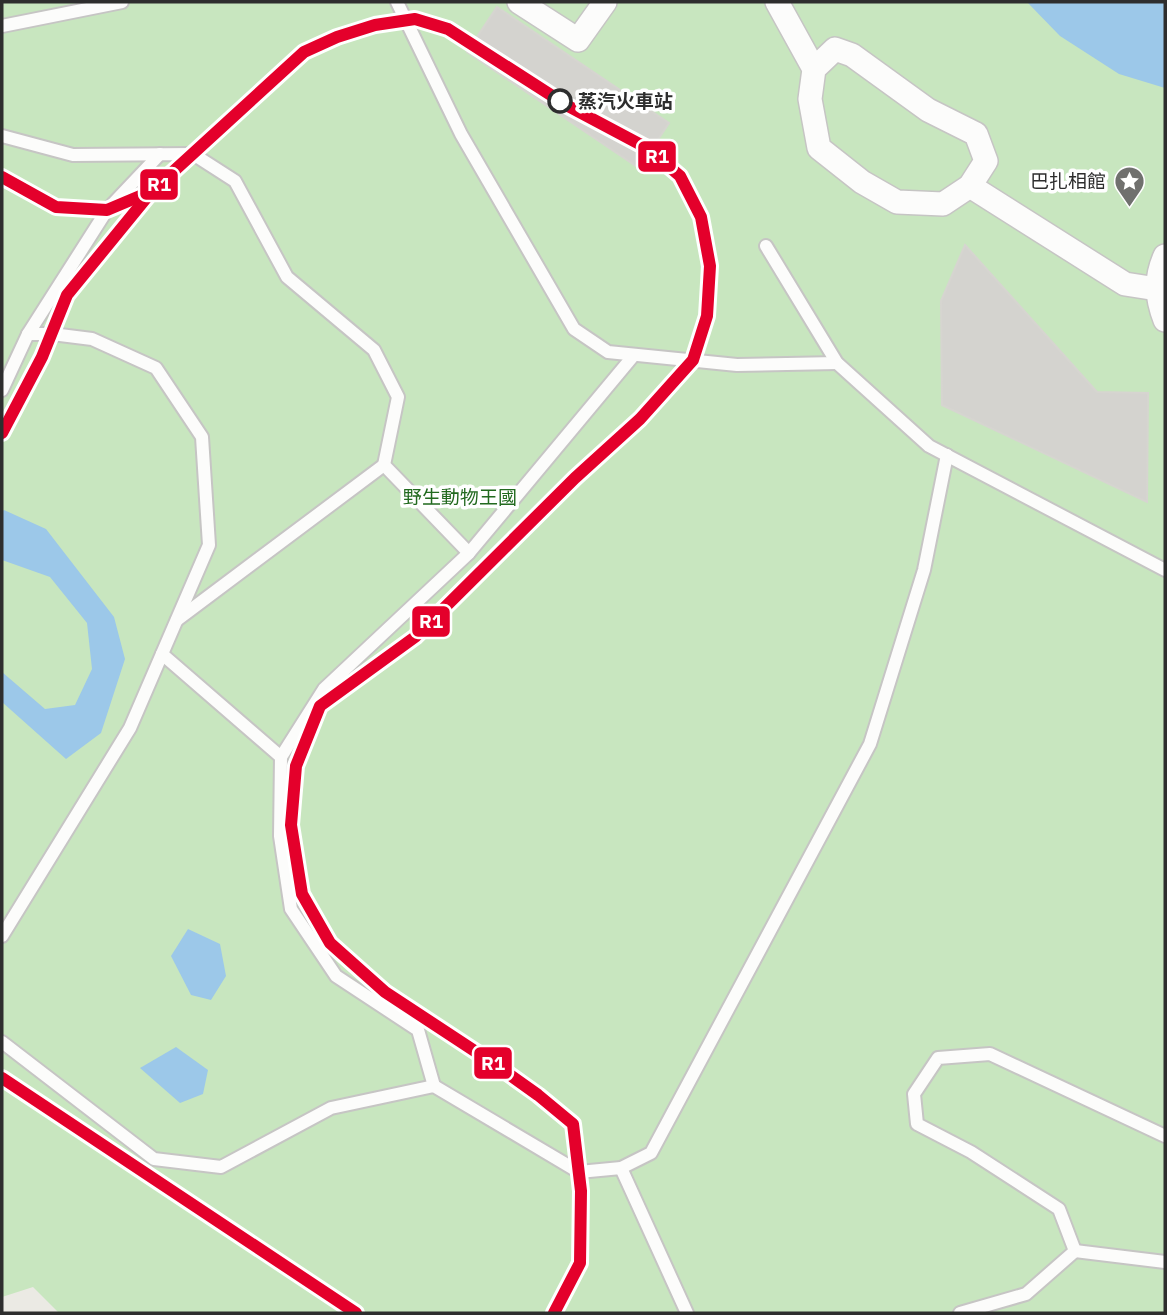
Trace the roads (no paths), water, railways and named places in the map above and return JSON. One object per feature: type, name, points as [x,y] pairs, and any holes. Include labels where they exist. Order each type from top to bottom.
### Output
[{"type":"street","points":[[519,2],[578,40],[605,2]]},
{"type":"street","points":[[777,2],[814,69],[810,99],[819,148],[862,183],[897,202],[943,204],[970,186],[986,161],[976,134],[928,110],[852,55],[835,49],[814,69]]},
{"type":"street","points":[[970,186],[1125,284],[1157,289]]},
{"type":"street","points":[[1165,256],[1157,279],[1158,302],[1165,320]]},
{"type":"lane","points":[[2,26],[122,2]]},
{"type":"lane","points":[[397,2],[460,134],[574,329],[608,352],[737,365],[837,363]]},
{"type":"lane","points":[[2,136],[73,155],[193,153],[235,181],[287,277],[374,350],[398,397],[384,465],[176,621]]},
{"type":"lane","points":[[2,390],[28,334],[107,209],[160,154]]},
{"type":"lane","points":[[766,246],[837,363],[929,446],[1165,570]]},
{"type":"lane","points":[[2,936],[130,728],[209,545],[202,438],[156,368],[92,339],[28,334]]},
{"type":"lane","points":[[434,1086],[418,1030],[336,976],[291,909],[280,836],[281,757],[324,689],[469,553],[634,355]]},
{"type":"lane","points":[[2,1042],[154,1159],[221,1167],[331,1108],[434,1086],[579,1172],[621,1168],[651,1153],[870,744],[925,570],[947,455]]},
{"type":"lane","points":[[384,465],[469,553]]},
{"type":"lane","points":[[162,654],[281,757]]},
{"type":"lane","points":[[1075,1251],[1059,1209],[971,1152],[918,1124],[914,1094],[937,1058],[990,1054],[1165,1136]]},
{"type":"lane","points":[[621,1168],[687,1313]]},
{"type":"lane","points":[[960,1313],[1026,1294],[1075,1251],[1165,1262]]},
{"type":"water","points":[[1027,2],[1165,2],[1165,88],[1119,74],[1060,36]]},
{"type":"water","points":[[4,510],[46,529],[114,617],[125,659],[101,733],[66,759],[2,702],[2,672],[45,709],[75,705],[92,669],[87,623],[50,577],[2,560]]},
{"type":"water","points":[[188,929],[220,944],[226,976],[211,1000],[191,995],[171,956]]},
{"type":"water","points":[[176,1047],[208,1070],[203,1094],[180,1103],[140,1068]]},
{"type":"place","name":"蒸汽火車站","points":[[560,101]]},
{"type":"place","name":"巴扎相館","points":[[1129,208]]},
{"type":"park label","name":"野生動物王國","points":[[460,497]]}]
